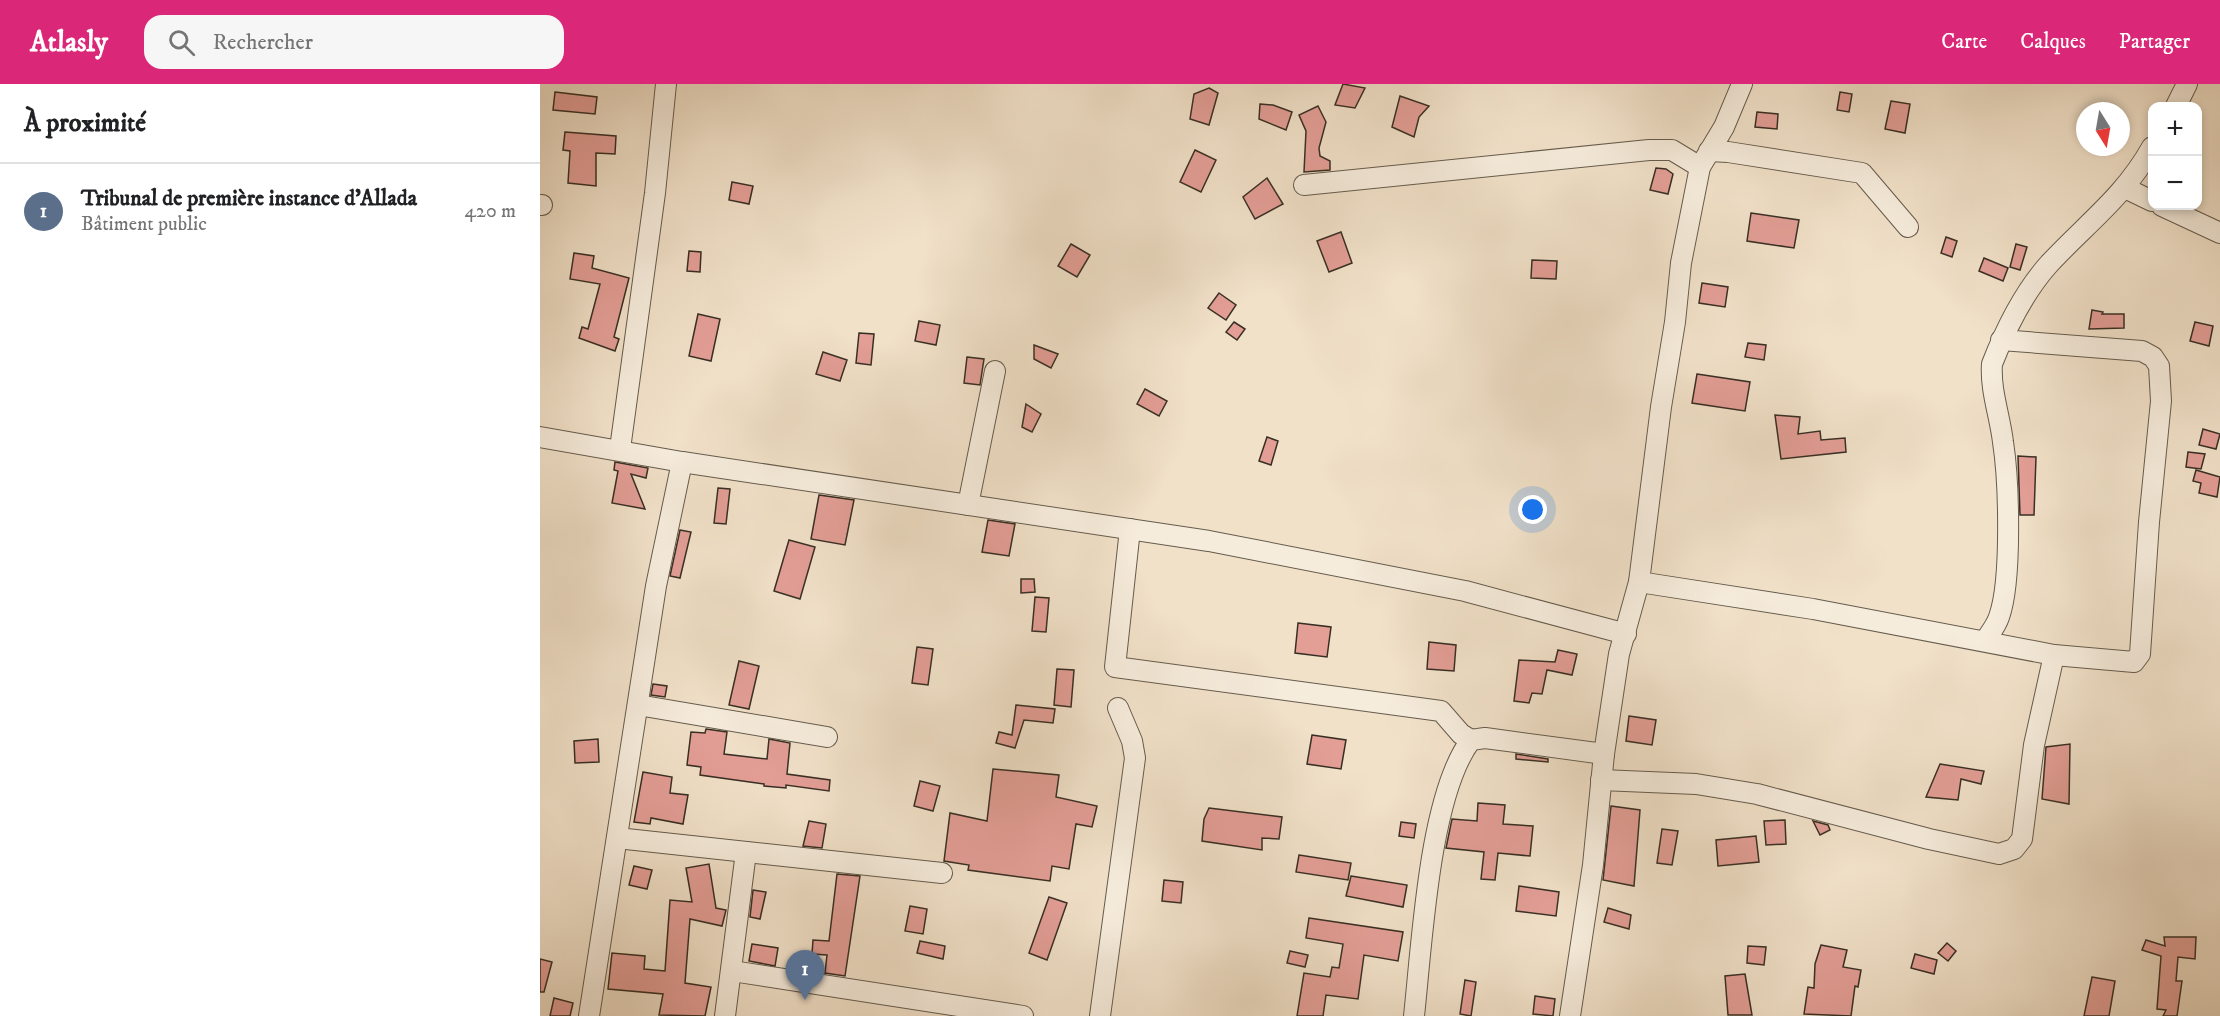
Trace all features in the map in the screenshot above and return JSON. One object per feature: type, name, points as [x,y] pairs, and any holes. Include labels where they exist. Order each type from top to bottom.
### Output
[{"type":"street","points":[[620,449],[655,193],[666,84]]},
{"type":"street","points":[[1570,1016],[1593,864],[1604,754],[1619,654],[1639,582],[1681,263],[1704,159],[1724,128],[1742,84]]},
{"type":"street","points":[[2178,102],[2187,84]]},
{"type":"street","points":[[1304,184],[1649,150],[1672,150],[1704,159],[1862,173],[1908,227]]},
{"type":"street","points":[[1985,641],[1999,617],[2005,594],[2007,515],[2004,442],[1991,375],[2001,340],[2025,296],[2048,265],[2125,188],[2148,153]]},
{"type":"street","points":[[2125,188],[2148,199]]},
{"type":"street","points":[[2171,210],[2220,233]]},
{"type":"street","points":[[1639,582],[1813,609],[2054,656],[2127,664],[2134,662],[2140,654],[2149,522],[2161,401],[2159,366],[2152,357],[2142,351],[2001,340]]},
{"type":"street","points":[[968,505],[995,371]]},
{"type":"street","points":[[540,437],[620,449],[682,462],[1209,541],[1466,591],[1626,634]]},
{"type":"street","points":[[590,1016],[656,586],[682,462]]},
{"type":"street","points":[[1130,529],[1115,667],[1441,711],[1461,734],[1471,740],[1485,738],[1604,754]]},
{"type":"street","points":[[1601,780],[1696,784],[1757,794],[1929,839],[1999,854],[2014,849],[2022,839],[2034,745],[2054,656]]},
{"type":"street","points":[[638,705],[827,737]]},
{"type":"street","points":[[1100,1016],[1135,758],[1132,741],[1118,708]]},
{"type":"street","points":[[1414,1016],[1430,872],[1448,784],[1463,751],[1471,740]]},
{"type":"street","points":[[617,838],[942,873]]},
{"type":"street","points":[[725,1016],[746,852]]},
{"type":"street","points":[[732,971],[1023,1016]]},
{"type":"building","points":[[1343,84],[1365,88],[1355,108],[1335,105]]},
{"type":"building","points":[[1209,88],[1218,93],[1209,125],[1190,119],[1194,94]]},
{"type":"building","points":[[555,92],[597,97],[595,114],[553,110]]},
{"type":"building","points":[[1840,92],[1852,94],[1849,112],[1837,110]]},
{"type":"building","points":[[1400,96],[1429,106],[1419,117],[1414,137],[1392,127]]},
{"type":"building","points":[[1891,101],[1910,104],[1905,133],[1885,129]]},
{"type":"building","points":[[1260,104],[1273,105],[1292,112],[1286,130],[1259,119]]},
{"type":"building","points":[[1318,106],[1326,122],[1319,148],[1320,156],[1330,161],[1330,170],[1304,172],[1306,131],[1299,115]]},
{"type":"building","points":[[1757,112],[1778,114],[1777,129],[1755,127]]},
{"type":"building","points":[[565,132],[616,136],[615,154],[596,153],[596,186],[568,183],[570,151],[563,150]]},
{"type":"building","points":[[1195,150],[1216,160],[1201,192],[1180,182]]},
{"type":"building","points":[[1656,168],[1666,169],[1673,174],[1668,194],[1650,190]]},
{"type":"building","points":[[1267,178],[1283,204],[1255,219],[1243,197]]},
{"type":"building","points":[[732,182],[753,186],[749,204],[729,200]]},
{"type":"building","points":[[1751,213],[1799,220],[1794,248],[1747,241]]},
{"type":"building","points":[[1341,232],[1352,263],[1329,272],[1317,241]]},
{"type":"building","points":[[1946,237],[1957,241],[1952,257],[1941,253]]},
{"type":"building","points":[[1071,244],[1090,255],[1077,277],[1058,266]]},
{"type":"building","points":[[2016,244],[2027,247],[2020,270],[2010,267]]},
{"type":"building","points":[[689,251],[701,252],[700,272],[687,271]]},
{"type":"building","points":[[574,253],[594,256],[592,268],[629,278],[614,337],[619,339],[615,351],[579,338],[582,327],[588,329],[600,284],[570,279]]},
{"type":"building","points":[[1984,258],[2008,268],[2003,281],[1979,271]]},
{"type":"building","points":[[1532,260],[1557,261],[1556,279],[1531,278]]},
{"type":"building","points":[[1702,283],[1728,287],[1725,307],[1699,303]]},
{"type":"building","points":[[1219,293],[1236,305],[1226,320],[1208,308]]},
{"type":"building","points":[[2092,310],[2103,312],[2102,314],[2124,314],[2124,328],[2089,329]]},
{"type":"building","points":[[698,314],[720,319],[711,361],[689,356]]},
{"type":"building","points":[[919,321],[940,325],[936,345],[915,341]]},
{"type":"building","points":[[1234,322],[1245,329],[1237,340],[1226,332]]},
{"type":"building","points":[[2195,322],[2213,326],[2209,346],[2190,341]]},
{"type":"building","points":[[859,333],[874,334],[871,365],[856,363]]},
{"type":"building","points":[[1748,343],[1766,345],[1764,360],[1745,357]]},
{"type":"building","points":[[1034,345],[1058,354],[1051,368],[1034,359]]},
{"type":"building","points":[[823,352],[847,360],[840,381],[816,374]]},
{"type":"building","points":[[967,357],[984,359],[980,385],[964,383]]},
{"type":"building","points":[[1697,374],[1750,382],[1745,411],[1692,403]]},
{"type":"building","points":[[1145,389],[1167,401],[1159,416],[1137,404]]},
{"type":"building","points":[[1026,404],[1041,414],[1032,432],[1022,427]]},
{"type":"building","points":[[1775,415],[1800,417],[1798,434],[1820,431],[1821,440],[1845,438],[1846,452],[1781,459]]},
{"type":"building","points":[[2203,429],[2220,434],[2216,449],[2199,445]]},
{"type":"building","points":[[1267,437],[1278,441],[1271,465],[1259,461]]},
{"type":"building","points":[[2188,452],[2205,454],[2201,469],[2186,467]]},
{"type":"building","points":[[2018,456],[2036,457],[2034,515],[2020,515]]},
{"type":"building","points":[[615,462],[648,468],[646,478],[631,474],[645,509],[612,503],[618,471],[614,470]]},
{"type":"building","points":[[2196,470],[2220,477],[2217,497],[2199,493],[2201,483],[2193,481]]},
{"type":"building","points":[[718,488],[730,489],[726,524],[714,523]]},
{"type":"building","points":[[819,495],[854,500],[845,545],[811,539]]},
{"type":"building","points":[[988,520],[1015,524],[1009,556],[982,552]]},
{"type":"building","points":[[680,530],[691,532],[680,578],[670,576]]},
{"type":"building","points":[[789,540],[815,547],[800,599],[774,591]]},
{"type":"building","points":[[1021,579],[1034,579],[1035,592],[1021,593]]},
{"type":"building","points":[[1035,597],[1049,598],[1046,632],[1032,631]]},
{"type":"building","points":[[1298,623],[1331,627],[1327,657],[1295,653]]},
{"type":"building","points":[[1429,642],[1456,645],[1454,671],[1427,669]]},
{"type":"building","points":[[917,647],[933,649],[928,685],[912,683]]},
{"type":"building","points":[[1558,650],[1577,654],[1572,675],[1547,670],[1542,694],[1532,693],[1529,703],[1514,701],[1519,660],[1555,662]]},
{"type":"building","points":[[739,661],[759,666],[749,709],[729,705]]},
{"type":"building","points":[[1057,669],[1074,670],[1071,707],[1054,705]]},
{"type":"building","points":[[653,684],[667,686],[665,697],[651,695]]},
{"type":"building","points":[[1016,705],[1055,709],[1053,723],[1024,720],[1015,748],[996,743],[999,732],[1012,735]]},
{"type":"building","points":[[1629,716],[1656,720],[1652,745],[1626,741]]},
{"type":"building","points":[[706,729],[727,732],[724,754],[767,759],[769,739],[790,743],[787,774],[830,780],[829,791],[786,785],[786,788],[764,786],[764,784],[700,775],[701,767],[687,765],[691,732],[705,733]]},
{"type":"building","points":[[1312,735],[1346,740],[1341,769],[1307,764]]},
{"type":"building","points":[[598,739],[599,762],[575,763],[574,741]]},
{"type":"building","points":[[2070,744],[2069,804],[2042,799],[2046,747]]},
{"type":"building","points":[[1516,754],[1548,759],[1548,762],[1516,759]]},
{"type":"building","points":[[1940,764],[1984,771],[1981,784],[1961,779],[1958,800],[1926,797]]},
{"type":"building","points":[[993,769],[1059,775],[1056,797],[1097,806],[1092,827],[1076,824],[1069,869],[1052,866],[1050,881],[968,870],[969,865],[944,861],[950,813],[987,821]]},
{"type":"building","points":[[643,772],[672,777],[670,793],[688,795],[683,824],[651,818],[650,824],[634,822]]},
{"type":"building","points":[[920,781],[940,786],[933,811],[914,806]]},
{"type":"building","points":[[1478,803],[1505,805],[1503,824],[1533,826],[1530,856],[1498,853],[1495,880],[1481,879],[1484,852],[1446,848],[1452,819],[1477,821]]},
{"type":"building","points":[[1611,806],[1640,810],[1634,886],[1603,880]]},
{"type":"building","points":[[1209,808],[1282,817],[1279,839],[1262,838],[1262,850],[1202,841],[1204,819]]},
{"type":"building","points":[[1785,820],[1786,844],[1766,845],[1764,821]]},
{"type":"building","points":[[809,821],[826,824],[822,848],[803,846]]},
{"type":"building","points":[[1813,821],[1828,825],[1830,830],[1820,835]]},
{"type":"building","points":[[1401,822],[1416,824],[1414,838],[1399,836]]},
{"type":"building","points":[[1662,829],[1678,831],[1672,865],[1657,863]]},
{"type":"building","points":[[1756,836],[1759,862],[1718,866],[1716,840]]},
{"type":"building","points":[[1299,855],[1351,863],[1348,880],[1296,872]]},
{"type":"building","points":[[709,864],[716,908],[726,910],[722,926],[690,919],[685,983],[711,987],[705,1016],[659,1015],[663,994],[608,989],[612,953],[645,956],[644,969],[665,971],[670,900],[692,902],[686,868]]},
{"type":"building","points":[[634,866],[652,870],[647,889],[629,885]]},
{"type":"building","points":[[837,874],[860,876],[845,976],[825,973],[827,955],[812,954],[813,940],[829,941]]},
{"type":"building","points":[[1351,876],[1407,885],[1403,907],[1346,896]]},
{"type":"building","points":[[1164,880],[1183,882],[1181,903],[1162,901]]},
{"type":"building","points":[[1519,886],[1559,892],[1556,916],[1516,911]]},
{"type":"building","points":[[753,890],[766,892],[760,919],[750,917]]},
{"type":"building","points":[[1049,897],[1067,903],[1047,960],[1029,953]]},
{"type":"building","points":[[910,906],[927,909],[923,934],[905,931]]},
{"type":"building","points":[[1608,908],[1631,915],[1629,929],[1604,922]]},
{"type":"building","points":[[1309,918],[1403,932],[1398,961],[1364,955],[1358,999],[1326,995],[1323,1016],[1297,1016],[1304,973],[1330,977],[1332,967],[1339,968],[1343,944],[1306,938]]},
{"type":"building","points":[[2164,937],[2196,937],[2195,959],[2178,957],[2176,981],[2182,981],[2177,1016],[2163,1016],[2166,1010],[2157,1009],[2161,956],[2142,950],[2146,940],[2165,946]]},
{"type":"building","points":[[920,941],[945,946],[943,959],[917,953]]},
{"type":"building","points":[[1947,943],[1956,951],[1948,961],[1938,953]]},
{"type":"building","points":[[752,944],[778,948],[775,966],[749,961]]},
{"type":"building","points":[[1821,945],[1847,950],[1843,967],[1861,970],[1858,987],[1855,986],[1851,1016],[1804,1014],[1808,987],[1814,988],[1815,964]]},
{"type":"building","points":[[1748,946],[1766,947],[1764,965],[1747,963]]},
{"type":"building","points":[[1290,951],[1308,955],[1305,967],[1287,963]]},
{"type":"building","points":[[1915,954],[1937,960],[1934,974],[1911,968]]},
{"type":"building","points":[[540,959],[552,962],[544,992],[540,992]]},
{"type":"building","points":[[1745,974],[1752,1015],[1728,1015],[1725,976]]},
{"type":"building","points":[[2092,977],[2115,981],[2109,1016],[2084,1016]]},
{"type":"building","points":[[1465,980],[1476,982],[1471,1016],[1460,1014]]},
{"type":"building","points":[[1535,996],[1555,999],[1553,1016],[1533,1014]]},
{"type":"building","points":[[554,998],[573,1003],[570,1016],[550,1016]]},
{"type":"place","name":"Tribunal de première instance d'Allada","points":[[805,1000]]}]
